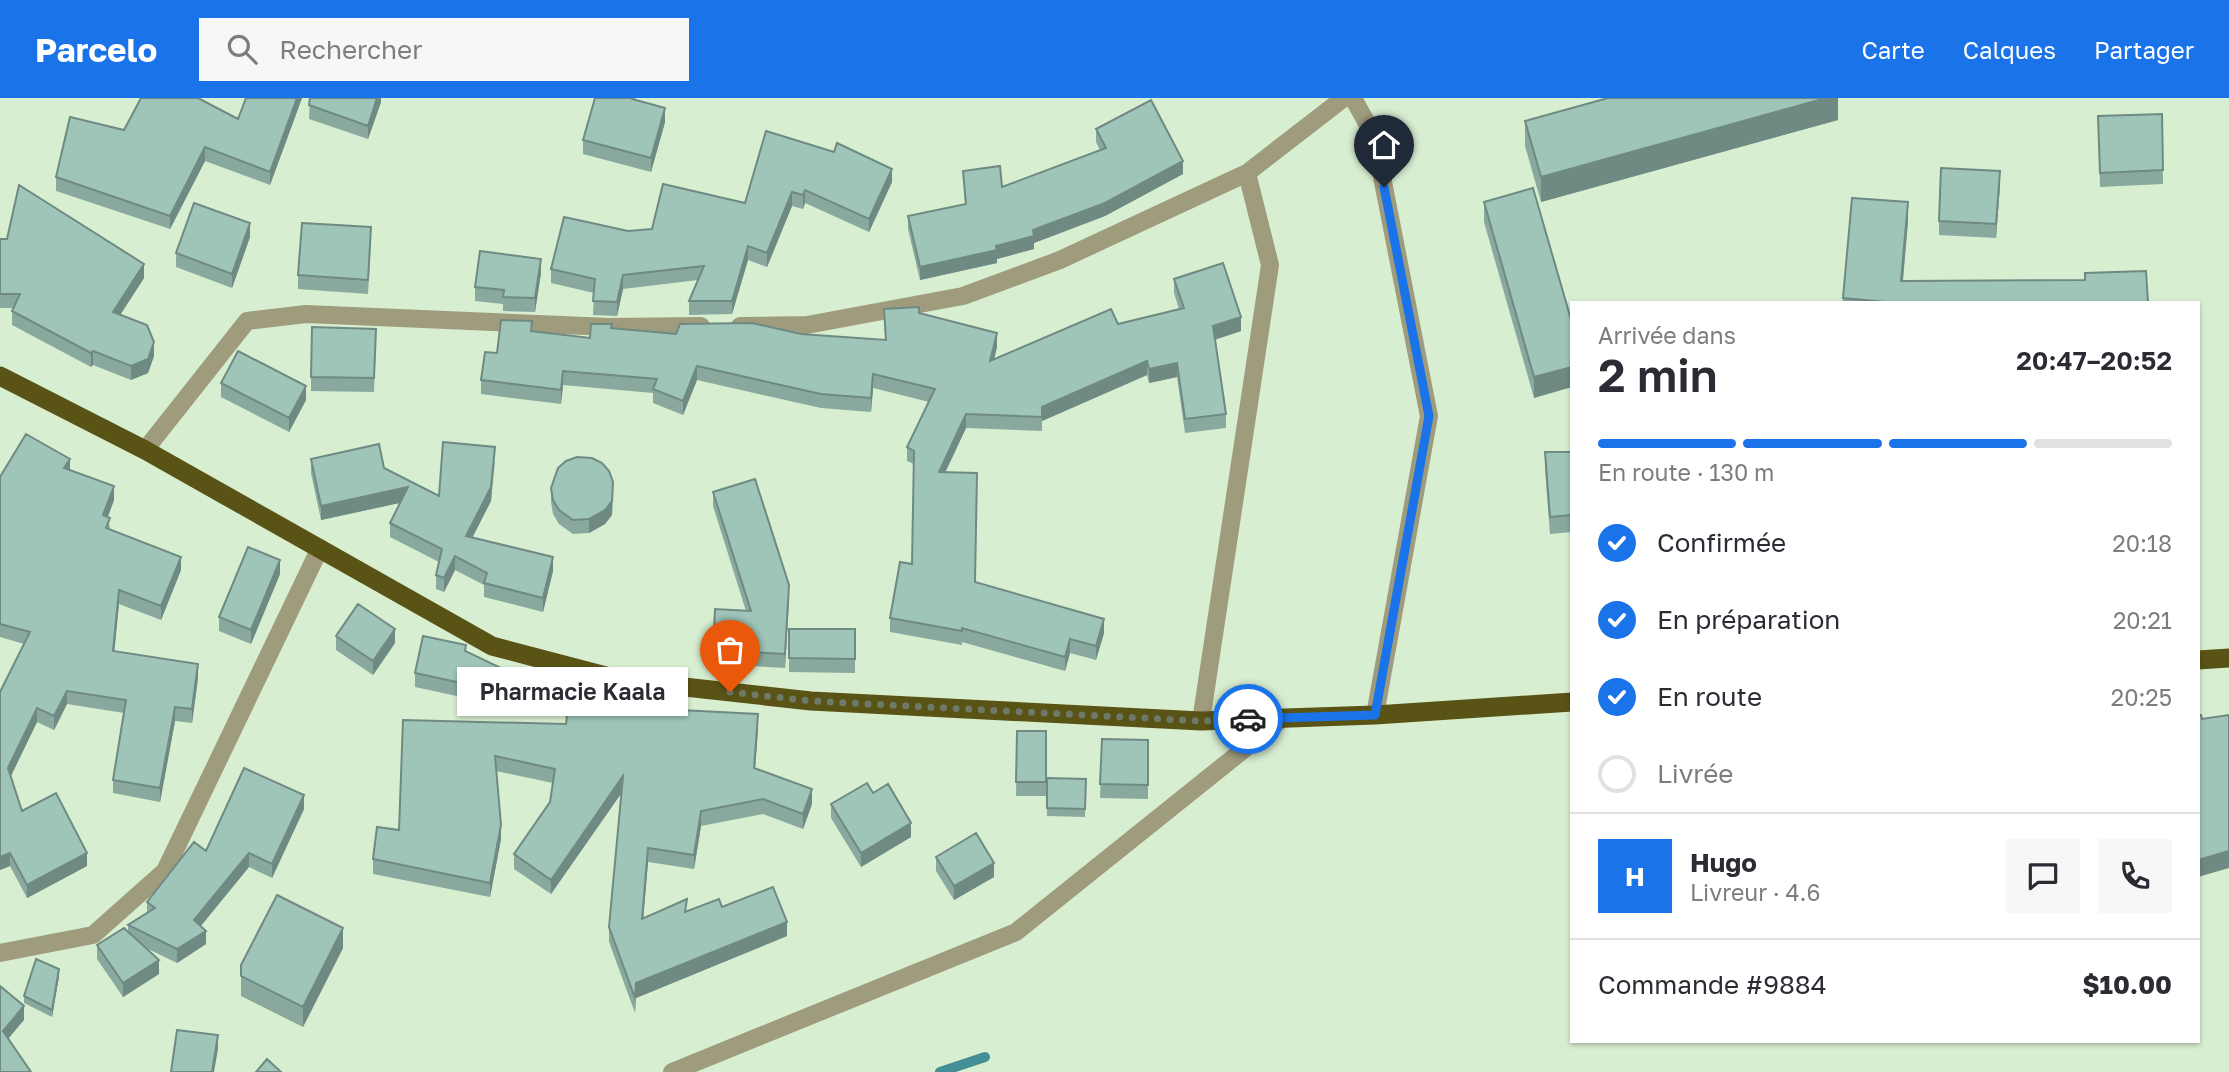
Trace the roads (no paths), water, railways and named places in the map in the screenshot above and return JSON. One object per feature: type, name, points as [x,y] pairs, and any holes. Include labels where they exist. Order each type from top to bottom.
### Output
[{"type":"highway","points":[[0,376],[145,450],[492,646],[621,680],[811,701],[1201,721],[1375,715],[1570,702]]},
{"type":"highway","points":[[2200,660],[2229,658]]},
{"type":"street","points":[[145,450],[247,321],[306,314],[610,327],[807,325],[963,296],[1060,260],[1247,173],[1344,98]]},
{"type":"street","points":[[1353,98],[1374,136],[1429,416],[1375,715]]},
{"type":"street","points":[[1201,721],[1270,265],[1247,173]]},
{"type":"street","points":[[0,953],[93,935],[165,871],[320,548]]},
{"type":"street","points":[[672,1072],[1016,932],[1283,718]]},
{"type":"waterway","points":[[940,1072],[985,1057]]},
{"type":"place","name":"Pharmacie Kaala","points":[[730,692]]}]
